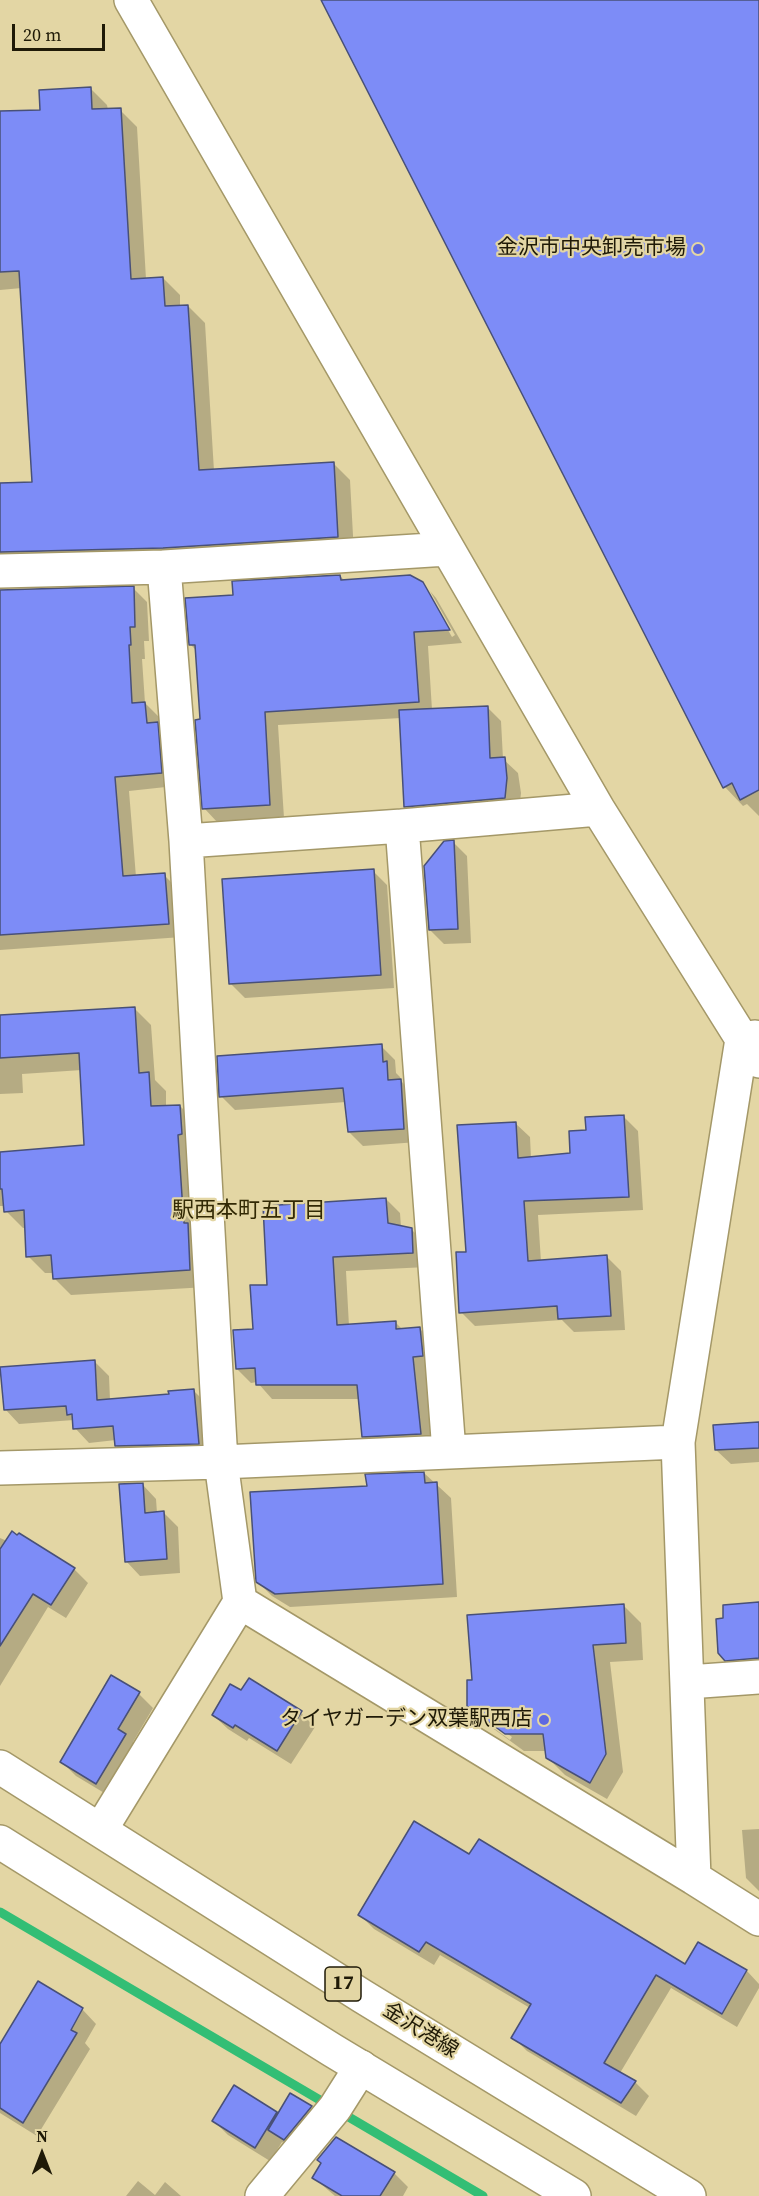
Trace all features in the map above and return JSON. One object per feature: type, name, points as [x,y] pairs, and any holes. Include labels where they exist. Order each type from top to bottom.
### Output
[{"type":"street","points":[[131,0],[598,809],[753,1045],[678,1442],[694,1878]]},
{"type":"street","points":[[0,571],[165,567],[447,549]]},
{"type":"street","points":[[100,1829],[240,1602],[221,1462],[186,841],[165,567]]},
{"type":"street","points":[[186,841],[598,809]]},
{"type":"street","points":[[402,826],[449,1452]]},
{"type":"street","points":[[0,1468],[221,1462],[678,1442]]},
{"type":"street","points":[[240,1602],[759,1919]]},
{"type":"street","points":[[688,1682],[759,1677]]},
{"type":"street","name":"金沢港線","points":[[0,1767],[362,1996],[689,2196]]},
{"type":"street","points":[[0,1842],[559,2192]]},
{"type":"street","points":[[262,2196],[335,2107],[362,2067]]},
{"type":"building","points":[[321,0],[759,0],[759,790],[740,800],[732,783],[723,788]]},
{"type":"building","points":[[91,87],[92,109],[121,108],[131,279],[163,277],[165,306],[188,305],[199,470],[334,462],[338,537],[163,548],[0,552],[0,483],[32,482],[19,271],[0,272],[0,111],[40,110],[39,90]]},
{"type":"building","points":[[340,575],[341,580],[410,575],[423,582],[450,630],[414,632],[419,702],[265,712],[270,805],[202,809],[195,720],[200,719],[195,645],[189,645],[185,598],[233,595],[232,581]]},
{"type":"building","points":[[134,586],[135,627],[130,627],[131,645],[129,645],[132,703],[145,702],[147,723],[158,722],[162,773],[115,777],[123,876],[165,873],[169,924],[0,935],[0,590]]},
{"type":"building","points":[[488,706],[490,758],[505,757],[507,778],[505,798],[404,807],[399,710]]},
{"type":"building","points":[[454,840],[458,929],[429,930],[424,866],[444,841]]},
{"type":"building","points":[[374,869],[381,975],[229,984],[222,879]]},
{"type":"building","points":[[135,1007],[139,1073],[149,1072],[151,1106],[180,1105],[182,1134],[178,1135],[184,1223],[188,1223],[190,1270],[53,1279],[51,1255],[26,1257],[24,1210],[4,1212],[2,1189],[0,1189],[0,1152],[84,1145],[79,1053],[0,1058],[0,1015]]},
{"type":"building","points":[[382,1044],[383,1062],[387,1061],[388,1080],[401,1079],[404,1129],[348,1132],[343,1088],[219,1097],[217,1056]]},
{"type":"building","points":[[624,1115],[629,1197],[524,1201],[528,1261],[607,1255],[611,1316],[558,1319],[557,1306],[459,1313],[456,1252],[466,1252],[457,1125],[516,1122],[518,1158],[570,1153],[569,1131],[586,1130],[585,1117]]},
{"type":"building","points":[[386,1198],[388,1223],[412,1228],[413,1253],[333,1257],[337,1325],[396,1321],[396,1329],[420,1327],[423,1356],[413,1357],[421,1434],[362,1437],[357,1385],[256,1385],[255,1368],[236,1369],[233,1330],[253,1329],[250,1285],[267,1285],[263,1206]]},
{"type":"building","points":[[95,1360],[97,1400],[169,1394],[168,1391],[194,1389],[199,1444],[115,1446],[113,1426],[73,1429],[72,1414],[67,1415],[66,1406],[4,1410],[0,1367]]},
{"type":"building","points":[[759,1422],[759,1448],[715,1450],[713,1425]]},
{"type":"building","points":[[424,1472],[425,1483],[437,1482],[443,1584],[275,1594],[256,1582],[250,1492],[367,1486],[365,1474]]},
{"type":"building","points":[[143,1483],[145,1513],[164,1511],[167,1559],[125,1562],[119,1484]]},
{"type":"building","points":[[12,1531],[17,1535],[19,1533],[75,1568],[51,1605],[33,1594],[0,1646],[0,1549]]},
{"type":"building","points":[[759,1602],[759,1658],[725,1661],[718,1653],[716,1619],[723,1618],[723,1605]]},
{"type":"building","points":[[624,1604],[626,1643],[593,1645],[606,1754],[590,1783],[546,1758],[543,1734],[505,1734],[467,1706],[467,1680],[472,1680],[467,1615]]},
{"type":"building","points":[[111,1675],[140,1692],[118,1729],[126,1734],[96,1784],[60,1762]]},
{"type":"building","points":[[249,1678],[302,1711],[277,1751],[235,1725],[233,1728],[212,1715],[230,1684],[241,1690]]},
{"type":"building","points":[[414,1821],[469,1854],[479,1839],[685,1964],[698,1942],[747,1970],[722,2014],[656,1975],[604,2063],[636,2081],[621,2103],[511,2038],[531,2004],[426,1942],[419,1952],[358,1915]]},
{"type":"building","points":[[38,1981],[83,2008],[71,2030],[77,2033],[23,2123],[0,2108],[0,2044]]},
{"type":"building","points":[[234,2085],[277,2112],[255,2148],[212,2121]]},
{"type":"building","points":[[290,2093],[312,2106],[284,2140],[268,2130]]},
{"type":"building","points":[[336,2137],[395,2172],[380,2196],[342,2196],[312,2178],[321,2163],[317,2160]]},
{"type":"waterway","points":[[0,1912],[483,2196]]},
{"type":"place","name":"金沢市中央卸売市場","points":[[698,249]]},
{"type":"place","name":"タイヤガーデン双葉駅西店","points":[[544,1720]]},
{"type":"district","name":"駅西本町五丁目","points":[[249,1211]]}]
